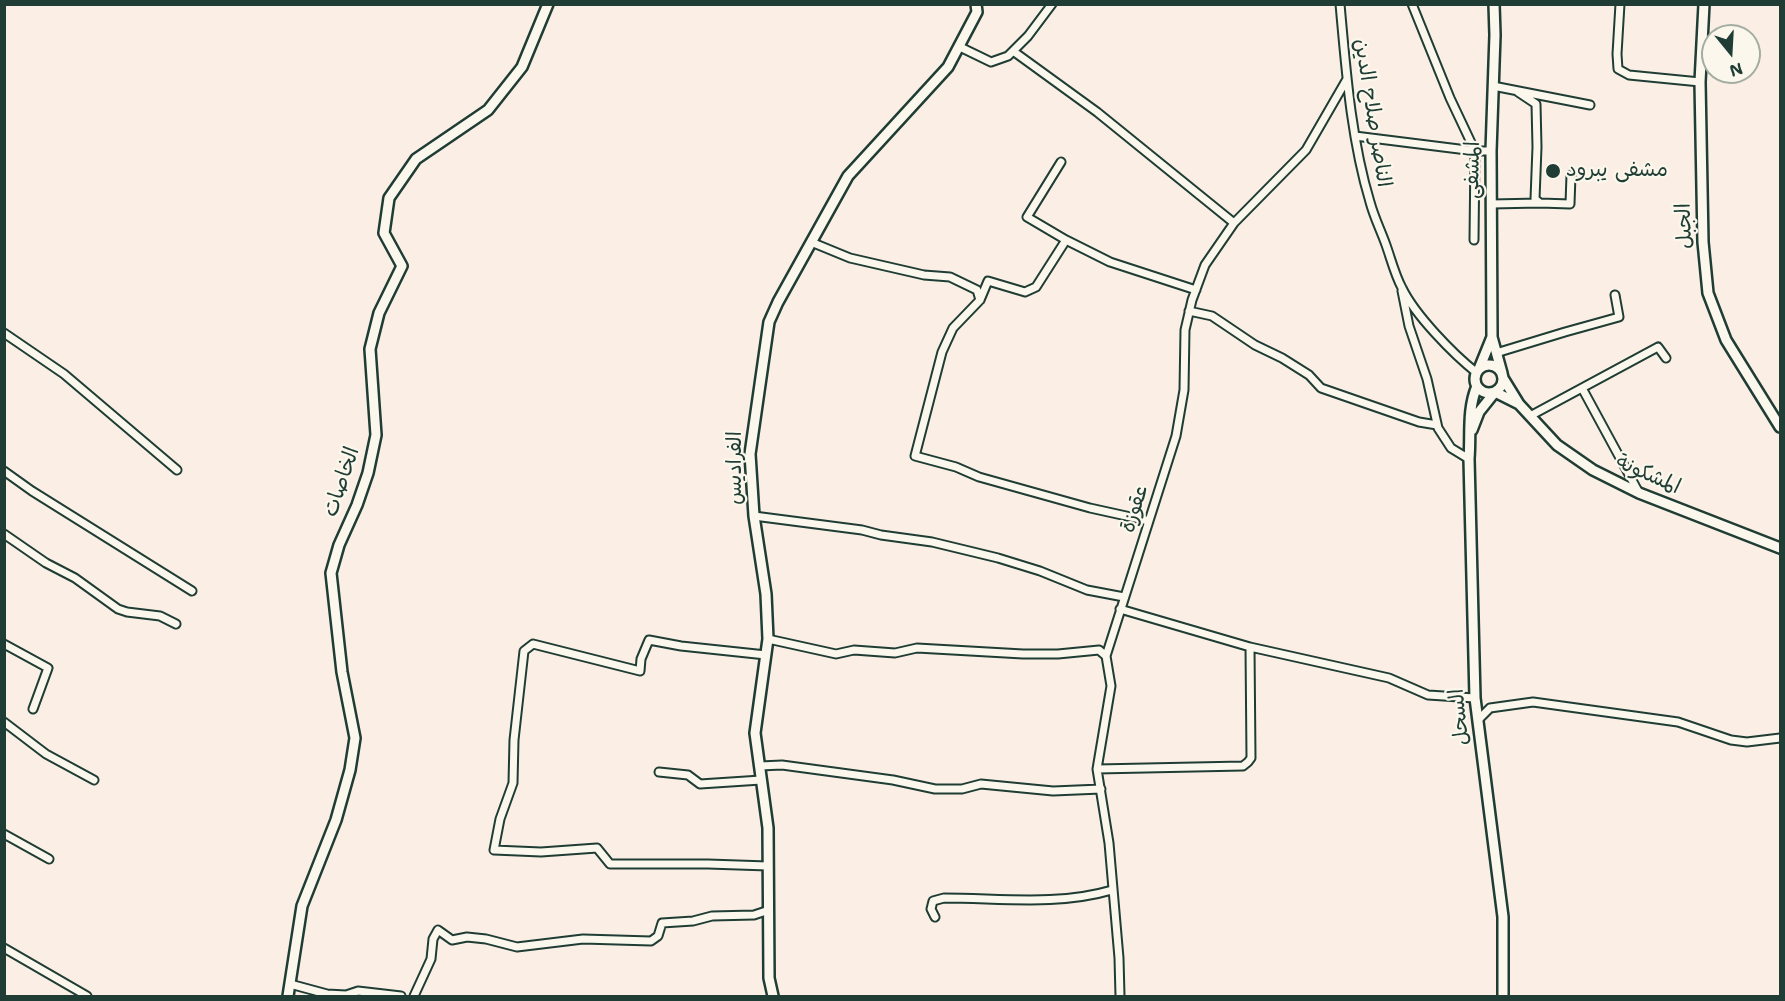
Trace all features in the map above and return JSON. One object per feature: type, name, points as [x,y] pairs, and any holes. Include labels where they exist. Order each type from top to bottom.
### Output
[{"type":"street","name":"الخاصات","points":[[288,996],[302,906],[336,820],[350,770],[355,738],[342,672],[331,573],[339,544],[357,505],[368,473],[376,435],[370,349],[379,313],[402,266],[384,233],[389,198],[416,159],[488,110],[522,67],[548,4]]},
{"type":"street","name":"الفراديس","points":[[773,996],[769,978],[768,828],[755,733],[768,639],[766,594],[754,516],[750,454],[769,322],[848,176],[948,67],[977,12],[976,4]]},
{"type":"street","points":[[960,47],[991,62],[1008,56],[1028,36],[1052,4]]},
{"type":"street","name":"الناصر صلاح الدين","points":[[1340,4],[1355,136],[1370,202],[1402,288],[1434,330],[1464,362],[1478,371]]},
{"type":"street","points":[[1412,4],[1449,98],[1475,151],[1474,240]]},
{"type":"street","name":"المشفى","points":[[1491,337],[1494,4]]},
{"type":"street","points":[[1620,4],[1618,69],[1629,75],[1700,81]]},
{"type":"street","name":"الجبل","points":[[1704,4],[1700,81],[1703,242],[1708,293],[1726,340],[1780,427]]},
{"type":"street","points":[[1013,51],[1106,119],[1234,223]]},
{"type":"street","name":"عقوزة","points":[[1120,996],[1109,843],[1096,769],[1111,686],[1106,656],[1176,436],[1184,390],[1185,330],[1189,310],[1205,265],[1234,223],[1306,150],[1347,79]]},
{"type":"street","points":[[1493,87],[1590,105]]},
{"type":"street","points":[[1518,92],[1536,104],[1538,147],[1535,199],[1540,203]]},
{"type":"street","points":[[1355,136],[1491,151]]},
{"type":"street","points":[[1061,162],[1027,217],[1110,262],[1196,290]]},
{"type":"street","points":[[1491,204],[1570,204],[1571,175]]},
{"type":"street","points":[[1066,240],[1036,287],[1025,292],[988,281],[980,300],[953,328],[942,352],[915,456],[956,467],[979,477],[1090,508],[1149,520]]},
{"type":"street","points":[[811,242],[850,258],[924,275],[950,277],[977,290],[980,300]]},
{"type":"street","points":[[1402,288],[1409,326],[1426,379],[1437,425],[1451,448],[1469,459]]},
{"type":"street","points":[[1496,353],[1619,317],[1615,295]]},
{"type":"street","points":[[1189,310],[1212,316],[1255,345],[1309,375],[1320,388],[1419,422],[1437,425]]},
{"type":"street","points":[[4,333],[64,374],[177,470]]},
{"type":"street","points":[[1471,432],[1479,412],[1502,385],[1502,376],[1491,337]]},
{"type":"street","points":[[1491,337],[1475,381],[1477,386],[1483,392],[1495,392],[1519,404]]},
{"type":"street","points":[[1530,416],[1658,347],[1666,358]]},
{"type":"street","points":[[1478,371],[1491,366],[1498,369],[1519,404]]},
{"type":"street","name":"السحل","points":[[1477,386],[1471,400],[1469,415],[1475,698],[1503,917],[1503,996]]},
{"type":"street","points":[[1582,388],[1639,493]]},
{"type":"street","name":"المشكونة","points":[[1519,404],[1557,445],[1593,470],[1639,493],[1780,548]]},
{"type":"street","points":[[4,471],[192,591]]},
{"type":"street","points":[[754,516],[932,542],[1040,571],[1087,590],[1124,597]]},
{"type":"street","points":[[4,534],[46,563],[75,578],[118,609],[160,616],[176,624]]},
{"type":"street","points":[[1120,609],[1250,647],[1389,678],[1428,695],[1475,698]]},
{"type":"street","points":[[768,639],[836,654],[854,650],[895,653],[917,648],[1023,654],[1058,654],[1099,650],[1106,656]]},
{"type":"street","points":[[766,655],[681,646],[649,640],[641,659],[640,670],[533,644],[524,651],[514,740],[513,783],[500,819],[494,850],[541,852],[597,848],[610,864],[768,866]]},
{"type":"street","points":[[4,644],[48,668],[33,709]]},
{"type":"street","points":[[1096,769],[1243,766],[1251,758],[1250,647]]},
{"type":"street","points":[[1478,720],[1490,708],[1533,702],[1678,722],[1731,741],[1747,742],[1780,738]]},
{"type":"street","points":[[4,722],[46,754],[94,780]]},
{"type":"street","points":[[760,766],[782,765],[893,780],[935,789],[962,789],[981,784],[1053,791],[1101,789]]},
{"type":"street","points":[[659,772],[688,776],[700,783],[761,780]]},
{"type":"street","points":[[4,834],[49,859]]},
{"type":"street","points":[[935,917],[932,909],[933,902],[945,898],[1022,900],[1094,896],[1112,890]]},
{"type":"street","points":[[414,996],[431,959],[433,939],[438,930],[452,940],[467,937],[486,939],[517,947],[583,939],[651,941],[658,936],[662,923],[693,921],[712,916],[754,915],[769,910]]},
{"type":"street","points":[[4,948],[87,996]]},
{"type":"street","points":[[290,984],[327,994],[346,995],[358,991],[401,996]]},
{"type":"place","name":"مشفى يبرود","points":[[1553,171]]}]
